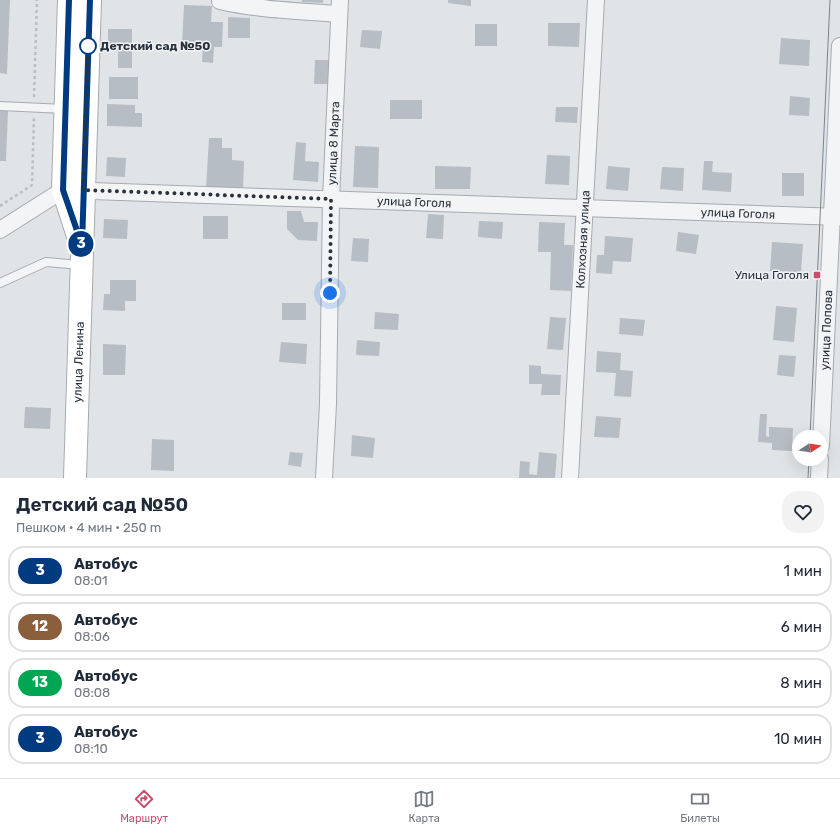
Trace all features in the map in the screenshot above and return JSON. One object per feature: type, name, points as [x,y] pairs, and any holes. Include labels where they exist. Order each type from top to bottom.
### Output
[{"type":"main road","name":"улица Ленина","points":[[69,0],[65,109],[81,255],[75,478]]},
{"type":"main road","name":"улица Ленина","points":[[73,190],[90,0]]},
{"type":"street","points":[[220,0],[244,6],[281,10],[339,7]]},
{"type":"street","name":"Колхозная улица","points":[[570,478],[596,0]]},
{"type":"street","name":"улица 8 Марта","points":[[324,478],[328,404],[331,199],[339,7]]},
{"type":"street","name":"улица Попова","points":[[822,430],[836,216],[840,46]]},
{"type":"street","name":"улица Гоголя","points":[[73,190],[836,216]]},
{"type":"street","points":[[0,230],[73,190]]},
{"type":"street","points":[[820,466],[820,478]]},
{"type":"lane","points":[[0,106],[65,109]]},
{"type":"lane","points":[[0,283],[46,262],[81,255]]},
{"type":"building","points":[[0,0],[10,0],[7,74],[0,73]]},
{"type":"building","points":[[302,0],[323,0],[323,3],[302,2]]},
{"type":"building","points":[[448,0],[471,0],[471,6],[448,3]]},
{"type":"building","points":[[184,5],[212,6],[211,22],[223,22],[222,47],[214,47],[213,63],[202,62],[203,45],[182,44]]},
{"type":"building","points":[[228,17],[250,18],[250,38],[228,38]]},
{"type":"building","points":[[548,23],[580,23],[579,47],[548,46]]},
{"type":"building","points":[[475,24],[497,24],[497,46],[475,46]]},
{"type":"building","points":[[108,29],[132,29],[132,68],[118,68],[118,51],[108,51]]},
{"type":"building","points":[[362,30],[382,31],[380,49],[360,47]]},
{"type":"building","points":[[781,38],[810,40],[809,66],[779,64]]},
{"type":"building","points":[[315,60],[332,60],[330,84],[314,84]]},
{"type":"building","points":[[109,77],[138,77],[138,99],[109,99]]},
{"type":"building","points":[[790,96],[810,98],[809,116],[789,115]]},
{"type":"building","points":[[390,100],[422,100],[422,119],[390,119]]},
{"type":"building","points":[[107,104],[135,105],[135,113],[142,113],[142,127],[107,126]]},
{"type":"building","points":[[556,107],[578,107],[577,123],[555,122]]},
{"type":"building","points":[[0,110],[8,111],[6,161],[0,161]]},
{"type":"building","points":[[209,138],[222,138],[222,148],[232,148],[232,160],[244,161],[243,190],[206,189]]},
{"type":"building","points":[[296,142],[306,143],[305,161],[319,162],[318,182],[293,180]]},
{"type":"building","points":[[355,146],[379,147],[378,188],[353,187]]},
{"type":"building","points":[[547,155],[570,156],[569,185],[545,184]]},
{"type":"building","points":[[107,157],[126,158],[125,177],[106,176]]},
{"type":"building","points":[[704,161],[713,161],[712,172],[732,173],[731,192],[702,190]]},
{"type":"building","points":[[435,166],[471,167],[470,189],[435,189]]},
{"type":"building","points":[[608,166],[630,168],[628,191],[606,189]]},
{"type":"building","points":[[662,167],[684,168],[683,191],[660,189]]},
{"type":"building","points":[[782,173],[804,173],[804,196],[782,196]]},
{"type":"building","points":[[287,211],[301,211],[304,222],[318,222],[317,241],[298,240],[287,229]]},
{"type":"building","points":[[428,214],[444,215],[443,239],[426,238]]},
{"type":"building","points":[[203,216],[228,216],[228,239],[203,239]]},
{"type":"building","points":[[104,219],[128,220],[127,239],[103,238]]},
{"type":"building","points":[[479,221],[503,222],[502,239],[478,237]]},
{"type":"building","points":[[539,222],[565,223],[564,245],[573,245],[571,291],[550,290],[551,252],[538,252]]},
{"type":"building","points":[[678,232],[699,235],[696,254],[676,251]]},
{"type":"building","points":[[605,236],[633,238],[631,262],[613,261],[612,274],[596,273],[597,255],[604,255]]},
{"type":"building","points":[[353,238],[369,239],[368,262],[351,261]]},
{"type":"building","points":[[772,242],[803,244],[801,272],[770,271]]},
{"type":"building","points":[[110,280],[136,280],[136,301],[125,301],[125,311],[103,310],[104,294],[110,294]]},
{"type":"building","points":[[282,303],[306,303],[306,320],[282,320]]},
{"type":"building","points":[[776,306],[797,308],[794,342],[773,340]]},
{"type":"building","points":[[375,312],[399,314],[398,330],[374,329]]},
{"type":"building","points":[[550,317],[566,318],[563,350],[547,349]]},
{"type":"building","points":[[620,318],[645,320],[643,336],[619,334]]},
{"type":"building","points":[[357,340],[380,342],[379,356],[356,355]]},
{"type":"building","points":[[281,342],[307,344],[306,364],[279,362]]},
{"type":"building","points":[[103,344],[126,345],[125,375],[103,375]]},
{"type":"building","points":[[597,351],[621,353],[620,370],[633,371],[631,397],[614,396],[616,373],[596,372]]},
{"type":"building","points":[[779,355],[796,356],[794,377],[777,375]]},
{"type":"building","points":[[529,365],[541,366],[541,374],[561,375],[560,395],[541,395],[542,384],[529,384]]},
{"type":"building","points":[[25,407],[51,408],[50,429],[24,428]]},
{"type":"building","points":[[760,414],[767,414],[766,436],[769,437],[769,427],[793,428],[792,451],[772,450],[772,443],[758,442]]},
{"type":"building","points":[[596,416],[621,418],[619,438],[594,437]]},
{"type":"building","points":[[352,435],[375,438],[373,458],[351,456]]},
{"type":"building","points":[[152,439],[174,440],[174,471],[151,470]]},
{"type":"building","points":[[290,452],[303,453],[301,467],[288,465]]},
{"type":"building","points":[[539,452],[557,454],[555,478],[519,478],[520,461],[530,462],[529,474],[537,475]]},
{"type":"tram line","points":[[810,430],[830,0]]},
{"type":"tram line","points":[[808,478],[809,466]]},
{"type":"bus line","name":"3","points":[[69,0],[63,190],[82,245],[90,0]]},
{"type":"place","name":"Детский сад №50","points":[[88,46]]},
{"type":"place","name":"Улица Гоголя","points":[[817,275]]},
{"type":"route","points":[[88,46],[83,190],[331,199],[330,293]]}]
